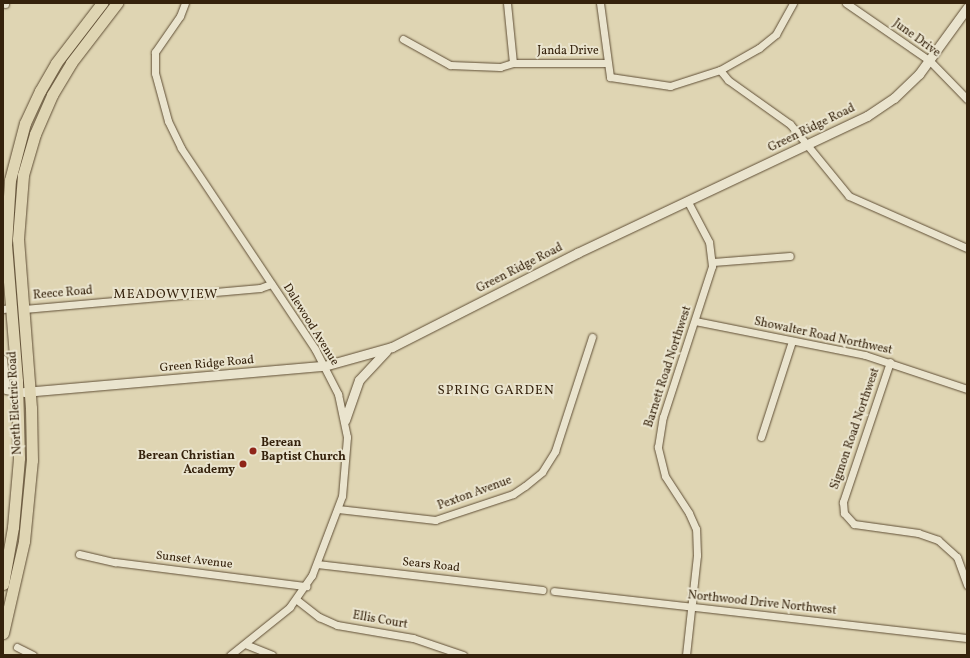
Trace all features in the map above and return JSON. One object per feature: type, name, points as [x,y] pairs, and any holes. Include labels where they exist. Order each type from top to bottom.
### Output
[{"type":"main road","name":"North Electric Road","points":[[3,584],[17,491],[18,393],[7,309],[6,228],[10,180],[19,140],[50,73],[102,3]]},
{"type":"main road","name":"North Electric Road","points":[[3,633],[28,518],[32,460],[30,392],[18,217],[30,148],[41,117],[62,77],[117,3]]},
{"type":"street","name":"Dalewood Avenue","points":[[185,3],[180,16],[155,52],[155,73],[160,97],[182,148],[324,366],[336,387],[345,420],[347,448],[338,509],[317,564],[306,586],[297,600],[230,655]]},
{"type":"street","points":[[507,3],[513,63]]},
{"type":"street","points":[[600,3],[607,63]]},
{"type":"street","name":"Janda Drive","points":[[403,39],[450,65],[500,67],[513,63],[607,63],[612,78],[660,86],[677,85],[720,70],[771,38],[793,3]]},
{"type":"street","name":"June Drive","points":[[846,3],[930,61],[967,99]]},
{"type":"street","name":"Green Ridge Road","points":[[18,393],[324,366],[392,346],[577,253],[688,202],[881,107],[904,89],[930,61],[967,8]]},
{"type":"street","points":[[720,70],[728,80],[783,118],[843,190],[858,202],[967,248]]},
{"type":"street","name":"Barnett Road Northwest","points":[[686,655],[697,554],[696,529],[689,513],[665,476],[658,447],[663,417],[713,262],[709,242],[688,202]]},
{"type":"street","points":[[713,262],[790,256]]},
{"type":"street","name":"Reece Road","points":[[24,309],[260,288],[271,284]]},
{"type":"street","name":"Showalter Road Northwest","points":[[695,321],[890,362],[967,389]]},
{"type":"street","name":"Pexton Avenue","points":[[338,509],[435,520],[513,494],[525,486],[542,472],[555,451],[592,337]]},
{"type":"street","points":[[761,437],[792,341]]},
{"type":"street","points":[[345,420],[359,380],[392,346]]},
{"type":"street","points":[[3,359],[6,390],[18,393]]},
{"type":"street","name":"Sigmon Road Northwest","points":[[890,362],[843,502],[844,513],[854,524],[918,532],[938,540],[957,557],[967,585]]},
{"type":"street","name":"Sunset Avenue","points":[[79,554],[306,586]]},
{"type":"street","name":"Sears Road","points":[[317,564],[543,590]]},
{"type":"street","name":"Northwood Drive Northwest","points":[[554,591],[691,608],[967,638]]},
{"type":"street","name":"Ellis Court","points":[[297,600],[319,617],[338,625],[413,638],[463,655]]},
{"type":"street","points":[[245,644],[272,655]]},
{"type":"street","points":[[17,648],[33,655]]},
{"type":"place","name":"Berean Baptist Church","points":[[253,451]]},
{"type":"place","name":"Berean Christian Academy","points":[[243,464]]},
{"type":"district","name":"MEADOWVIEW","points":[[166,295]]},
{"type":"district","name":"SPRING GARDEN","points":[[496,391]]}]
